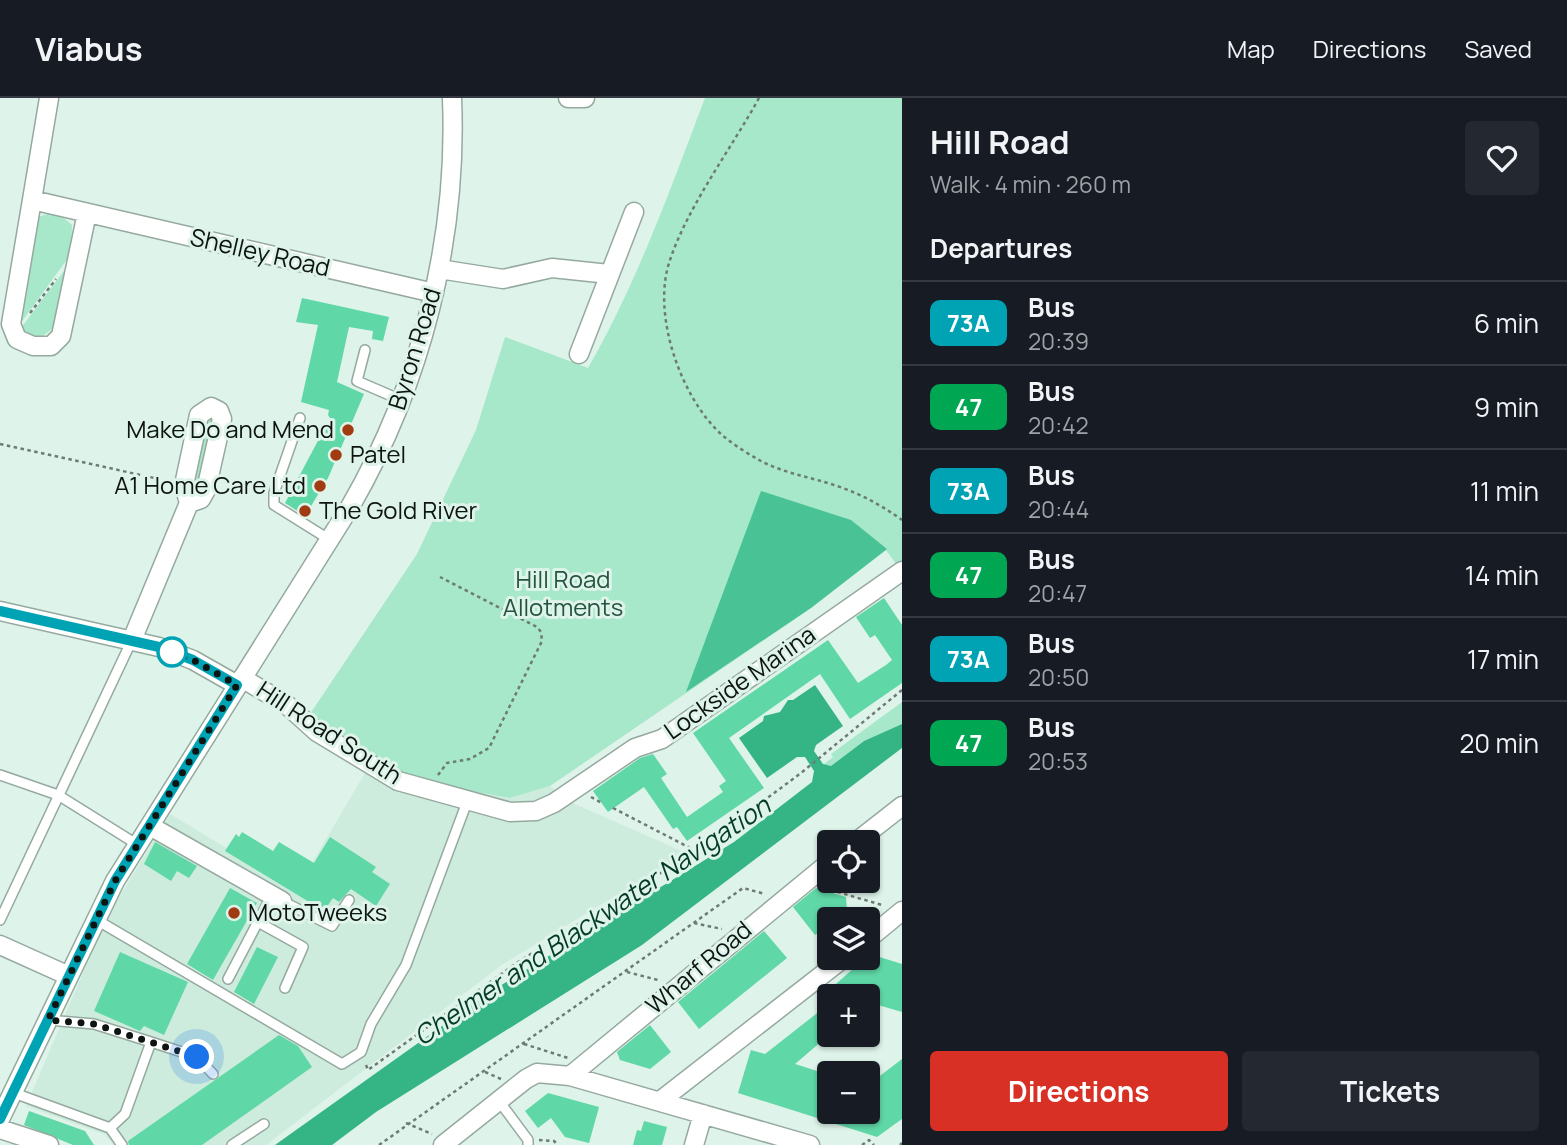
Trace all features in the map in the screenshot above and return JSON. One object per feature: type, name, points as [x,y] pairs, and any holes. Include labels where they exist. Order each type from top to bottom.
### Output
[{"type":"street","points":[[49,98],[11,316],[13,334],[33,346],[45,347],[57,343],[64,326],[87,213]]},
{"type":"street","name":"Byron Road","points":[[0,1119],[95,919],[138,845],[330,540],[401,400],[426,327],[439,270],[450,190],[452,98]]},
{"type":"street","points":[[568,98],[585,98]]},
{"type":"street","name":"Shelley Road","points":[[32,200],[434,293]]},
{"type":"street","points":[[579,354],[634,212]]},
{"type":"street","points":[[439,270],[503,279],[552,268],[609,274]]},
{"type":"street","points":[[132,640],[189,503],[184,485],[199,415],[211,407],[219,411],[222,419],[206,490],[201,499],[189,503]]},
{"type":"street","name":"Lockside Marina","points":[[575,789],[635,748],[662,739],[902,571]]},
{"type":"street","name":"Hill Road South","points":[[0,611],[132,640],[193,660],[288,705],[317,732],[379,771],[398,781],[433,792],[510,811],[536,811],[575,789]]},
{"type":"street","points":[[871,830],[902,806]]},
{"type":"street","points":[[150,826],[277,898]]},
{"type":"street","name":"Wharf Road","points":[[570,1076],[817,872]]},
{"type":"street","points":[[880,927],[896,909]]},
{"type":"street","points":[[880,933],[902,934]]},
{"type":"street","points":[[0,945],[69,976]]},
{"type":"street","points":[[660,1101],[828,970]]},
{"type":"street","points":[[445,1143],[537,1073],[570,1076],[810,1145]]},
{"type":"street","points":[[694,1145],[703,1114]]},
{"type":"street","points":[[0,1129],[49,1145]]},
{"type":"lane","points":[[365,350],[356,381],[401,400]]},
{"type":"lane","points":[[300,418],[274,493],[274,505],[330,540]]},
{"type":"lane","points":[[0,920],[132,640]]},
{"type":"lane","points":[[0,775],[58,795],[138,845]]},
{"type":"lane","points":[[95,919],[342,1064],[361,1052],[371,1024],[405,965],[467,802]]},
{"type":"lane","points":[[228,979],[258,922],[277,898],[332,926],[349,900]]},
{"type":"lane","points":[[258,922],[303,947],[285,988]]},
{"type":"lane","points":[[48,1020],[94,1024],[197,1057],[214,1074]]},
{"type":"lane","points":[[110,1128],[125,1114],[150,1042]]},
{"type":"lane","points":[[14,1093],[110,1128],[121,1145]]},
{"type":"lane","points":[[499,1101],[528,1143]]},
{"type":"lane","points":[[232,1145],[264,1124]]},
{"type":"path","points":[[759,98],[686,224],[669,262],[665,300],[667,336],[682,381],[720,434],[743,451],[793,476],[834,485],[868,498],[902,520]]},
{"type":"path","points":[[13,334],[77,252]]},
{"type":"path","points":[[0,444],[184,485]]},
{"type":"path","points":[[433,792],[440,770],[447,762],[470,760],[489,748],[542,641],[537,627],[440,577]]},
{"type":"path","points":[[361,1052],[368,1070],[518,962],[696,851],[827,753],[902,690]]},
{"type":"path","points":[[613,808],[696,851]]},
{"type":"path","points":[[803,882],[896,909]]},
{"type":"path","points":[[379,1145],[406,1123],[743,888],[782,900]]},
{"type":"path","points":[[693,923],[743,932]]},
{"type":"path","points":[[625,971],[678,986]]},
{"type":"path","points":[[523,1043],[584,1064]]},
{"type":"path","points":[[406,1123],[445,1143]]},
{"type":"path","points":[[528,1143],[554,1140],[558,1145]]},
{"type":"path","points":[[862,1145],[869,1140],[874,1145]]},
{"type":"shaded area","points":[[761,491],[851,520],[887,549],[811,608],[686,692]]},
{"type":"shaded area","points":[[815,685],[843,726],[816,745],[814,751],[823,764],[831,766],[864,741],[902,724],[902,748],[642,945],[376,1112],[332,1145],[275,1145],[487,994],[734,842],[812,782],[814,771],[805,757],[797,757],[767,778],[739,738],[763,721],[764,716],[780,712],[788,700],[793,700]]},
{"type":"shaded area","points":[[374,758],[402,772],[453,788],[510,798],[550,786],[575,804],[686,853],[503,964],[266,1145],[113,1145],[106,1135],[26,1106],[107,917],[170,814],[296,890]]},
{"type":"green space","name":"Hill Road Allotments","points":[[705,98],[902,98],[902,572],[886,550],[811,608],[550,786],[510,798],[453,788],[402,772],[374,758],[310,714],[417,554],[476,430],[505,337],[588,368],[637,269]]},
{"type":"green space","points":[[48,214],[61,216],[72,225],[71,254],[20,324],[38,217]]},
{"type":"green space","points":[[70,263],[55,327],[41,337],[30,337],[21,328]]},
{"type":"green space","points":[[214,415],[198,493],[189,492],[204,417]]},
{"type":"green space","points":[[902,702],[902,724],[864,741],[831,766],[823,765],[833,757],[831,754]]},
{"type":"building","points":[[302,298],[389,317],[383,341],[372,339],[373,331],[349,327],[337,382],[364,394],[328,478],[305,516],[285,503],[330,418],[329,410],[301,402],[318,325],[296,322]]},
{"type":"building","points":[[884,598],[902,625],[902,683],[850,719],[820,674],[729,738],[764,788],[687,841],[677,827],[673,829],[644,787],[608,812],[593,791],[640,758],[653,754],[667,774],[661,778],[687,817],[723,792],[719,786],[726,781],[693,733],[828,640],[858,683],[886,665],[892,660],[875,635],[870,638],[856,617]]},
{"type":"building","points":[[242,832],[273,851],[279,842],[314,863],[330,837],[376,867],[372,872],[390,884],[376,906],[351,889],[339,902],[333,898],[324,911],[225,851],[236,834],[239,837]]},
{"type":"building","points":[[155,842],[197,866],[189,878],[177,871],[171,881],[144,864]]},
{"type":"building","points":[[230,888],[257,903],[213,980],[187,964]]},
{"type":"building","points":[[816,888],[817,893],[833,893],[846,897],[847,907],[817,907],[815,935],[793,907]]},
{"type":"building","points":[[764,931],[787,958],[699,1029],[678,1002]]},
{"type":"building","points":[[257,947],[278,957],[254,1004],[234,992]]},
{"type":"building","points":[[120,952],[188,982],[164,1035],[144,1026],[140,1031],[94,1011]]},
{"type":"building","points":[[880,957],[902,964],[902,1012],[880,1006],[880,984],[836,984],[852,970],[880,970]]},
{"type":"building","points":[[817,1013],[817,1045],[795,1064],[817,1071],[817,1118],[738,1093],[751,1050],[765,1054]]},
{"type":"building","points":[[650,1025],[671,1052],[650,1069],[620,1060],[617,1052]]},
{"type":"building","points":[[279,1035],[298,1046],[312,1067],[202,1145],[129,1145],[128,1141]]},
{"type":"building","points":[[902,1059],[902,1119],[877,1137],[836,1124],[880,1124],[880,1076]]},
{"type":"building","points":[[548,1093],[599,1107],[589,1143],[565,1137],[551,1118],[538,1128],[525,1111]]},
{"type":"building","points":[[29,1111],[85,1131],[94,1145],[73,1145],[24,1125]]},
{"type":"building","points":[[644,1121],[667,1127],[662,1145],[633,1145],[637,1130],[641,1131]]},
{"type":"bus line","name":"73A","points":[[0,611],[159,647],[193,660],[237,685],[115,881],[0,1119]]},
{"type":"place","name":"Make Do and Mend","points":[[348,430]]},
{"type":"place","name":"Patel","points":[[336,455]]},
{"type":"place","name":"A1 Home Care Ltd","points":[[320,486]]},
{"type":"place","name":"The Gold River","points":[[305,511]]},
{"type":"place","name":"MotoTweeks","points":[[234,913]]},
{"type":"route","points":[[172,652],[193,660],[237,685],[115,881],[48,1020],[94,1024],[197,1057]]},
{"type":"water label","name":"Chelmer and Blackwater Navigation","points":[[592,921]]}]
